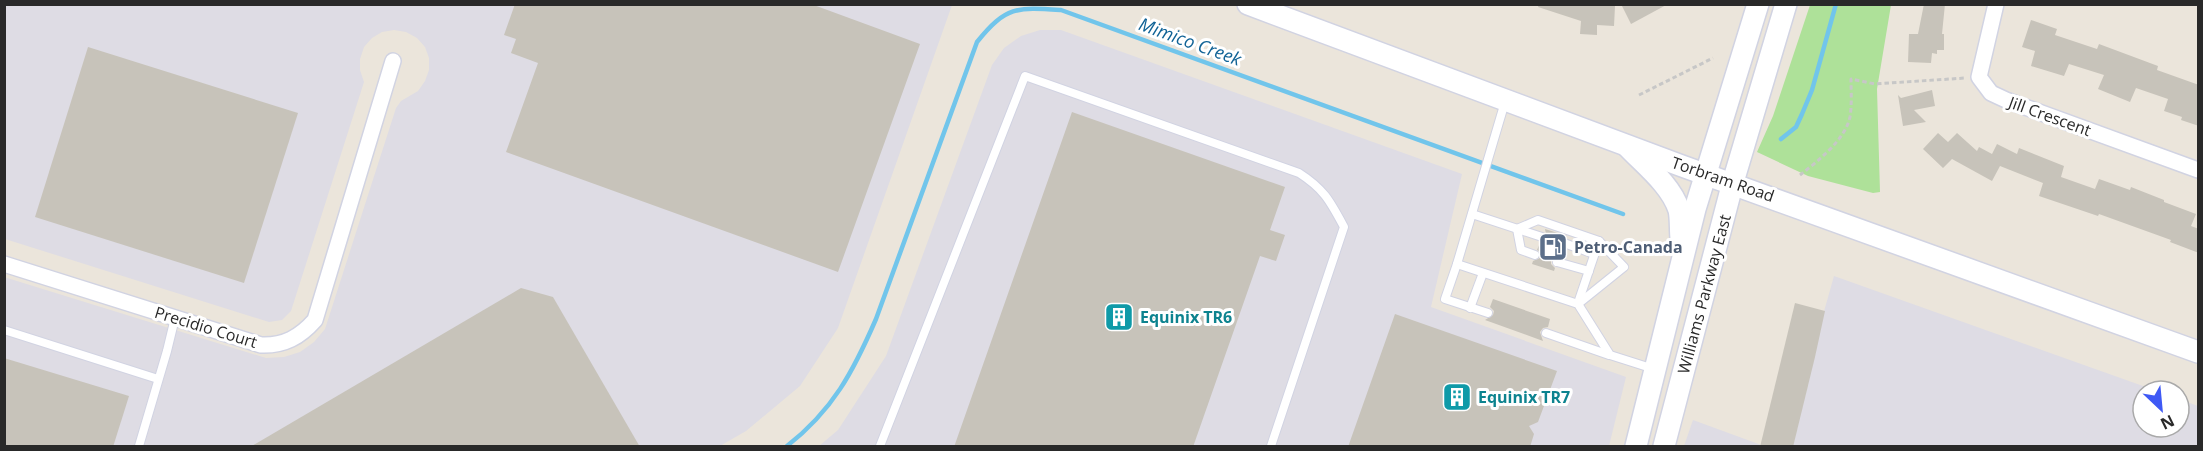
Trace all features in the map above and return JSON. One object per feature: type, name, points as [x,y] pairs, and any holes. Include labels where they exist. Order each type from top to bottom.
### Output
[{"type":"main road","name":"Torbram Road","points":[[1248,4],[1707,174],[2199,352]]},
{"type":"main road","name":"Williams Parkway East","points":[[1636,447],[1695,209],[1758,4]]},
{"type":"main road","name":"Williams Parkway East","points":[[1664,447],[1733,182],[1786,4]]},
{"type":"main road","points":[[1626,144],[1676,201],[1680,213],[1681,264]]},
{"type":"street","points":[[1979,77],[1996,4]]},
{"type":"street","name":"Precidio Court","points":[[4,264],[261,345],[276,346],[289,341],[305,332],[315,320],[393,61]]},
{"type":"street","name":"Jill Crescent","points":[[1979,77],[1991,93],[2006,100],[2199,170]]},
{"type":"lane","points":[[880,447],[1025,76],[1299,173],[1317,185],[1330,201],[1344,227],[1271,447]]},
{"type":"lane","points":[[1488,314],[1445,299],[1506,99]]},
{"type":"lane","points":[[1472,214],[1542,237]]},
{"type":"lane","points":[[1517,229],[1539,220],[1599,241],[1624,267],[1578,304]]},
{"type":"lane","points":[[1517,229],[1521,250],[1535,255]]},
{"type":"lane","points":[[1578,304],[1599,241]]},
{"type":"lane","points":[[1564,243],[1594,254]]},
{"type":"lane","points":[[1557,262],[1588,271]]},
{"type":"lane","points":[[1457,264],[1578,304],[1610,355]]},
{"type":"lane","points":[[1470,308],[1483,273]]},
{"type":"lane","points":[[139,447],[175,318]]},
{"type":"lane","points":[[4,330],[158,379]]},
{"type":"lane","points":[[1546,333],[1655,369]]},
{"type":"path","points":[[1639,95],[1713,58]]},
{"type":"path","points":[[1800,175],[1819,161],[1836,142],[1850,118],[1851,79],[1875,84],[1979,77]]},
{"type":"shaded area","points":[[5,5],[952,5],[838,328],[800,386],[746,431],[720,446],[5,446],[4,277],[266,358],[284,357],[300,352],[314,342],[325,329],[396,108],[401,101],[418,91],[425,81],[429,70],[429,58],[425,47],[417,38],[406,32],[394,30],[382,32],[364,47],[360,59],[360,70],[364,82],[291,311],[282,320],[269,322],[5,239]]},
{"type":"shaded area","points":[[1040,30],[1061,30],[1462,174],[1431,307],[1626,377],[1609,446],[819,446],[838,430],[886,356],[992,65],[1004,48],[1021,36]]},
{"type":"shaded area","points":[[1834,276],[2131,382],[2131,439],[2191,439],[2191,403],[2198,406],[2198,446],[1786,446]]},
{"type":"shaded area","points":[[1693,420],[1764,446],[1684,446]]},
{"type":"green space","points":[[1810,5],[1891,5],[1877,89],[1880,192],[1873,193],[1808,176],[1757,152],[1773,116]]},
{"type":"building","points":[[515,4],[811,4],[920,44],[838,272],[506,152],[538,63],[511,53],[516,39],[504,35]]},
{"type":"building","points":[[1539,4],[1615,6],[1614,26],[1597,25],[1597,35],[1580,34],[1581,21],[1538,7]]},
{"type":"building","points":[[1621,4],[1668,4],[1631,24]]},
{"type":"building","points":[[1924,4],[1945,4],[1942,34],[1944,34],[1944,50],[1937,50],[1937,54],[1932,53],[1931,63],[1908,62],[1909,34],[1918,34]]},
{"type":"building","points":[[2031,20],[2057,29],[2055,35],[2097,49],[2099,44],[2158,66],[2157,70],[2199,85],[2199,126],[2164,111],[2168,99],[2136,88],[2130,102],[2098,89],[2104,75],[2069,64],[2064,76],[2031,66],[2035,51],[2022,47]]},
{"type":"building","points":[[88,47],[298,113],[244,283],[35,217]]},
{"type":"building","points":[[1932,90],[1935,106],[1914,110],[1926,122],[1903,126],[1898,95],[1901,98]]},
{"type":"building","name":"Equinix TR6","points":[[1072,112],[1285,187],[1270,230],[1285,235],[1276,261],[1260,256],[1193,447],[954,447]]},
{"type":"building","points":[[1938,133],[1948,142],[1957,133],[1977,151],[1979,147],[1992,154],[1997,144],[2017,154],[2019,148],[2064,166],[2061,177],[2095,189],[2099,179],[2130,190],[2131,187],[2196,214],[2191,226],[2199,229],[2199,253],[2170,242],[2171,240],[2099,214],[2098,216],[2039,196],[2043,183],[2000,166],[1992,181],[1952,159],[1943,168],[1923,149]]},
{"type":"building","points":[[1545,229],[1567,236],[1559,240],[1558,245],[1562,249],[1559,256],[1551,260],[1554,271],[1532,264],[1540,258],[1541,253],[1537,250],[1540,243],[1544,243],[1547,239]]},
{"type":"building","points":[[521,288],[553,297],[640,447],[250,447]]},
{"type":"building","points":[[1493,299],[1550,319],[1548,327],[1543,328],[1540,332],[1543,341],[1485,320],[1493,315],[1494,311],[1490,307]]},
{"type":"building","points":[[1795,303],[1825,311],[1815,357],[1793,447],[1760,447]]},
{"type":"building","name":"Equinix TR7","points":[[1395,314],[1557,371],[1538,422],[1529,426],[1534,434],[1530,447],[1348,447]]},
{"type":"building","points":[[4,358],[129,396],[113,447],[4,447]]},
{"type":"waterway","name":"Mimico Creek","points":[[1781,139],[1796,127],[1812,90],[1836,4]]},
{"type":"waterway","name":"Mimico Creek","points":[[787,446],[829,404],[859,356],[876,319],[977,42],[996,21],[1013,11],[1061,10],[1623,214]]},
{"type":"place","name":"Petro-Canada","points":[[1553,247]]},
{"type":"place","name":"Equinix TR6","points":[[1119,317]]},
{"type":"place","name":"Equinix TR7","points":[[1457,397]]}]
